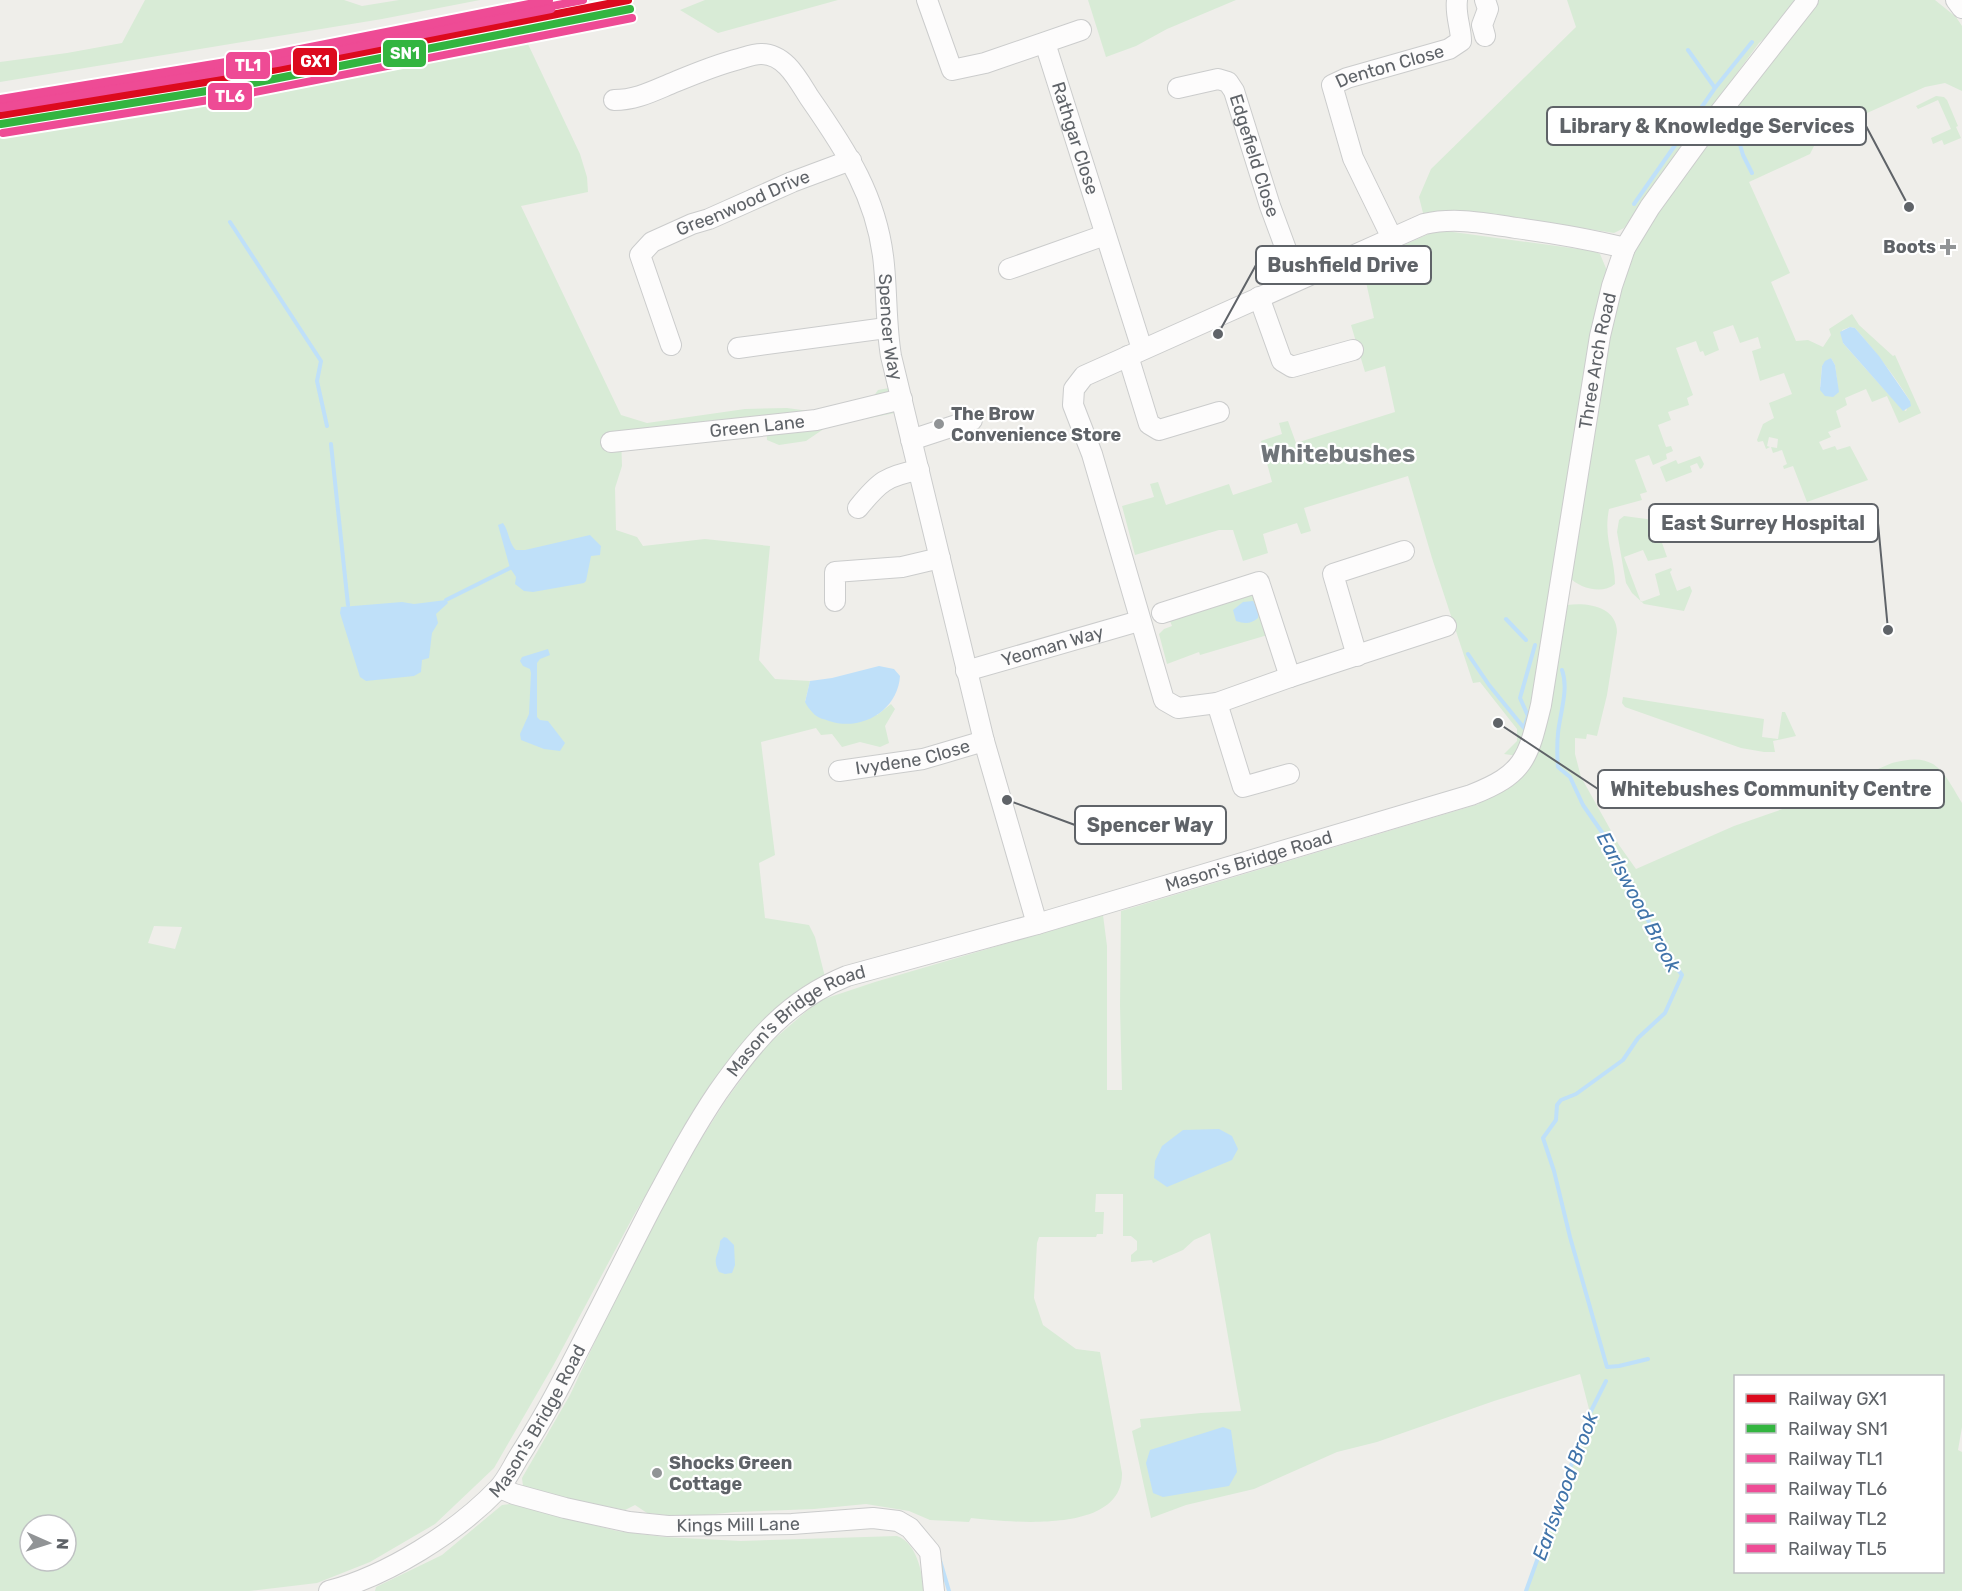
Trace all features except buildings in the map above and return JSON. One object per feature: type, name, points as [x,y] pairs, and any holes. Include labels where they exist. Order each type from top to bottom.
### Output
[{"type":"street","points":[[927,0],[952,70],[985,63],[1081,30]]},
{"type":"street","name":"Denton Close","points":[[1392,238],[1353,158],[1332,85],[1347,78],[1449,49],[1461,41],[1461,30],[1456,11],[1457,0]]},
{"type":"street","points":[[1485,0],[1488,9],[1482,25],[1485,36]]},
{"type":"street","name":"Three Arch Road","points":[[1512,775],[1527,755],[1541,705],[1600,336],[1612,286],[1625,248],[1650,207],[1683,162],[1808,0]]},
{"type":"street","points":[[1956,0],[1962,8]]},
{"type":"street","name":"Rathgar Close","points":[[1045,43],[1105,235],[1135,352],[1149,424],[1159,430],[1219,412]]},
{"type":"street","name":"Spencer Way","points":[[614,100],[640,97],[728,62],[758,54],[773,55],[786,64],[851,160],[861,179],[879,234],[884,265],[886,328],[891,356],[966,671],[1037,924]]},
{"type":"street","name":"Edgefield Close","points":[[1178,88],[1218,79],[1228,82],[1234,91],[1270,206],[1297,279]]},
{"type":"street","name":"Greenwood Drive","points":[[671,345],[640,255],[652,242],[792,182],[851,160]]},
{"type":"street","points":[[1446,626],[1217,703],[1178,708],[1164,700],[1139,621],[1092,454],[1073,405],[1074,389],[1084,376],[1424,224],[1443,220],[1467,221],[1584,238],[1625,248]]},
{"type":"street","points":[[1009,269],[1105,235]]},
{"type":"street","points":[[1259,297],[1282,361],[1292,367],[1353,350]]},
{"type":"street","points":[[738,348],[886,328]]},
{"type":"street","name":"Green Lane","points":[[611,442],[816,420],[902,399]]},
{"type":"street","points":[[911,440],[972,420]]},
{"type":"street","points":[[858,508],[886,478],[919,470]]},
{"type":"street","points":[[1357,656],[1333,574],[1404,551]]},
{"type":"street","points":[[835,601],[835,572],[902,567],[940,558]]},
{"type":"street","points":[[1162,613],[1259,582],[1290,677]]},
{"type":"street","name":"Yeoman Way","points":[[966,671],[1139,621]]},
{"type":"street","points":[[1217,703],[1243,787],[1289,774]]},
{"type":"street","name":"Ivydene Close","points":[[839,771],[923,759],[984,741]]},
{"type":"street","name":"Mason's Bridge Road","points":[[329,1591],[368,1578],[415,1554],[467,1516],[500,1488],[552,1401],[679,1156],[707,1109],[760,1036],[794,1004],[847,976],[1037,924],[1472,795],[1512,775]]},
{"type":"street","name":"Kings Mill Lane","points":[[500,1488],[564,1508],[629,1522],[668,1526],[792,1524],[873,1518],[898,1521],[910,1528],[930,1552],[934,1591]]},
{"type":"green space","points":[[145,0],[344,0],[362,6],[399,0],[480,0],[382,19],[0,82],[0,62],[122,43]]},
{"type":"green space","points":[[705,0],[838,0],[718,33],[680,10]]},
{"type":"green space","points":[[1088,0],[1236,0],[1167,29],[1136,46],[1106,57]]},
{"type":"green space","points":[[1567,0],[1799,0],[1775,29],[1759,43],[1624,228],[1614,233],[1500,215],[1448,211],[1423,213],[1419,197],[1431,169],[1576,27]]},
{"type":"green space","points":[[1816,0],[1935,0],[1956,17],[1962,26],[1962,91],[1945,83],[1925,87],[1827,131],[1818,138],[1810,154],[1749,182],[1790,273],[1771,282],[1796,341],[1808,340],[1823,347],[1831,335],[1829,329],[1852,314],[1859,325],[1893,356],[1895,355],[1921,413],[1899,423],[1887,396],[1872,402],[1866,389],[1845,398],[1847,405],[1836,411],[1841,427],[1828,432],[1831,437],[1819,442],[1823,450],[1835,446],[1837,450],[1850,446],[1868,480],[1807,502],[1793,466],[1784,469],[1783,466],[1787,464],[1782,450],[1773,453],[1771,447],[1777,448],[1778,439],[1769,437],[1767,446],[1770,447],[1766,449],[1763,441],[1758,442],[1757,440],[1763,424],[1774,418],[1769,403],[1792,394],[1784,373],[1760,381],[1752,351],[1761,348],[1758,337],[1740,343],[1733,325],[1713,332],[1719,350],[1705,356],[1703,351],[1700,352],[1696,341],[1676,348],[1693,395],[1687,398],[1689,405],[1668,412],[1671,420],[1658,425],[1666,447],[1671,446],[1673,451],[1666,454],[1667,459],[1653,465],[1649,455],[1635,460],[1647,492],[1640,494],[1642,500],[1609,509],[1607,530],[1615,584],[1597,590],[1585,587],[1569,577],[1590,430],[1623,273],[1646,225]],"holes":[[[1855,328],[1904,391],[1910,401],[1906,411],[1843,343],[1842,330]],[[1831,358],[1835,365],[1838,389],[1820,387],[1822,366]]]},
{"type":"green space","points":[[527,42],[580,154],[587,177],[588,192],[521,206],[621,415],[647,423],[745,409],[787,408],[809,411],[848,405],[873,397],[878,390],[889,388],[895,413],[828,426],[806,441],[779,445],[767,440],[766,421],[621,436],[622,466],[615,488],[616,530],[637,537],[643,546],[705,539],[770,546],[759,660],[775,679],[810,681],[805,702],[877,715],[891,704],[895,709],[885,726],[889,743],[880,747],[860,742],[842,747],[832,734],[821,735],[816,728],[761,742],[775,855],[759,863],[765,918],[809,925],[815,937],[825,977],[785,1000],[758,1027],[688,1123],[634,1215],[553,1366],[494,1468],[435,1524],[370,1562],[317,1583],[249,1591],[0,1591],[0,124],[160,99],[170,102]],"holes":[[[154,926],[182,927],[175,949],[148,943]]]},
{"type":"green space","points":[[1936,96],[1947,100],[1961,138],[1944,145],[1942,140],[1933,144],[1931,138],[1951,129],[1938,100],[1918,109],[1916,106]]},
{"type":"green space","points":[[1446,231],[1593,251],[1600,254],[1608,273],[1536,699],[1518,756],[1504,754],[1517,741],[1517,729],[1480,682],[1473,683],[1408,476],[1304,508],[1311,531],[1301,534],[1297,523],[1263,534],[1268,553],[1243,561],[1233,530],[1219,530],[1135,555],[1122,506],[1154,497],[1150,484],[1158,482],[1166,505],[1229,484],[1233,495],[1272,482],[1261,441],[1282,434],[1279,423],[1288,421],[1296,443],[1395,412],[1385,366],[1365,372],[1351,325],[1374,318],[1362,264],[1433,232]]},
{"type":"green space","points":[[1700,456],[1704,464],[1702,468],[1700,469],[1697,463],[1690,466],[1692,472],[1666,482],[1660,467],[1676,460],[1678,464]]},
{"type":"green space","points":[[1624,516],[1654,520],[1667,557],[1648,561],[1643,550],[1624,557],[1641,601],[1626,583],[1617,532],[1619,520]]},
{"type":"green space","points":[[1671,568],[1670,572],[1677,591],[1690,586],[1692,591],[1684,611],[1642,602],[1660,595],[1655,574]]},
{"type":"green space","points":[[1252,591],[1271,634],[1200,655],[1199,652],[1167,664],[1159,634],[1172,626],[1170,621]]},
{"type":"green space","points":[[1584,604],[1607,612],[1616,624],[1617,632],[1607,695],[1597,736],[1587,734],[1586,739],[1575,738],[1575,754],[1581,777],[1619,845],[1636,869],[1734,826],[1794,805],[1892,763],[1919,760],[1936,766],[1949,781],[1962,803],[1962,1427],[1958,1450],[1962,1452],[1962,1591],[1525,1591],[1589,1409],[1580,1374],[1377,1442],[1337,1452],[1254,1489],[1186,1505],[1151,1518],[1132,1431],[1141,1427],[1140,1419],[1241,1411],[1210,1233],[1194,1240],[1183,1250],[1153,1263],[1152,1260],[1131,1262],[1131,1255],[1137,1250],[1137,1241],[1131,1236],[1123,1236],[1123,1194],[1096,1194],[1095,1212],[1104,1212],[1103,1234],[1097,1234],[1096,1237],[1039,1237],[1037,1243],[1034,1298],[1043,1325],[1076,1349],[1100,1352],[1122,1473],[1117,1493],[1104,1507],[1085,1516],[1037,1522],[971,1518],[969,1522],[930,1520],[909,1511],[866,1504],[686,1517],[647,1513],[635,1505],[625,1510],[551,1495],[523,1486],[522,1478],[570,1395],[621,1286],[686,1163],[726,1100],[764,1048],[818,1001],[1103,915],[1107,946],[1107,1090],[1122,1090],[1121,911],[1479,804],[1480,800],[1511,784],[1564,608],[1567,605]]},
{"type":"green space","points":[[1623,697],[1764,719],[1762,737],[1778,739],[1782,712],[1785,712],[1796,736],[1773,741],[1775,752],[1741,748],[1625,707],[1622,703]]},
{"type":"green space","points":[[511,1504],[617,1531],[664,1537],[741,1541],[897,1536],[914,1551],[922,1575],[924,1591],[375,1591],[376,1587],[442,1555],[502,1505]]},
{"type":"water","points":[[1850,327],[1855,328],[1879,356],[1910,401],[1911,406],[1903,411],[1843,343],[1840,332]]},
{"type":"water","points":[[1831,358],[1835,365],[1839,392],[1833,397],[1825,396],[1820,390],[1822,366]]},
{"type":"water","points":[[503,523],[516,550],[590,535],[601,546],[600,555],[591,556],[584,583],[533,592],[524,591],[515,584],[516,577],[510,568],[498,525]]},
{"type":"water","points":[[446,600],[448,603],[436,614],[438,623],[432,633],[429,658],[422,660],[421,672],[414,676],[366,681],[360,677],[340,613],[341,607],[402,602],[414,604]]},
{"type":"water","points":[[1253,601],[1259,612],[1258,618],[1248,623],[1236,621],[1233,610],[1243,602]]},
{"type":"water","points":[[548,649],[550,655],[540,659],[537,663],[537,717],[548,721],[565,743],[560,751],[544,749],[521,740],[520,734],[529,714],[531,673],[530,669],[523,666],[520,661],[522,657]]},
{"type":"water","points":[[879,666],[894,669],[900,676],[898,688],[893,699],[885,708],[865,721],[841,724],[829,721],[816,716],[805,702],[810,681]]},
{"type":"water","points":[[1219,1129],[1232,1136],[1238,1149],[1232,1160],[1167,1187],[1154,1178],[1155,1161],[1162,1146],[1183,1130]]},
{"type":"water","points":[[724,1237],[734,1245],[735,1265],[732,1273],[725,1274],[719,1272],[716,1263],[720,1241]]},
{"type":"water","points":[[1223,1427],[1231,1430],[1237,1472],[1229,1486],[1163,1497],[1153,1493],[1146,1463],[1150,1450]]},
{"type":"waterway","points":[[1634,204],[1715,88],[1752,42]]},
{"type":"waterway","points":[[1688,50],[1715,88]]},
{"type":"waterway","points":[[1731,114],[1743,155],[1752,173]]},
{"type":"waterway","points":[[230,222],[321,361],[317,381],[327,426]]},
{"type":"waterway","points":[[331,444],[348,605]]},
{"type":"waterway","points":[[446,600],[510,568]]},
{"type":"waterway","name":"Earlswood Brook","points":[[1506,619],[1526,640]]},
{"type":"waterway","points":[[1468,654],[1489,685],[1524,728],[1528,716],[1520,698],[1535,645]]},
{"type":"waterway","name":"Earlswood Brook","points":[[1562,670],[1565,685],[1558,733],[1558,767],[1570,777],[1583,805],[1608,841],[1630,880],[1634,893],[1663,949],[1682,975],[1665,1013],[1638,1038],[1623,1060],[1576,1094],[1561,1100],[1557,1105],[1556,1120],[1543,1138],[1607,1367],[1648,1359]]},
{"type":"waterway","name":"Earlswood Brook","points":[[1526,1591],[1590,1413],[1606,1381]]},
{"type":"waterway","points":[[939,1557],[949,1591]]},
{"type":"rail line","name":"TL2","points":[[0,99],[275,54],[549,0]]},
{"type":"rail line","name":"TL1","points":[[0,106],[235,68],[583,0]]},
{"type":"rail line","name":"GX1","points":[[0,115],[237,77],[628,0]]},
{"type":"rail line","name":"TL5","points":[[1,108],[277,63],[551,9]]},
{"type":"rail line","name":"SN1","points":[[1,124],[238,86],[630,9]]},
{"type":"rail line","name":"TL6","points":[[3,133],[240,95],[632,18]]},
{"type":"place","name":"Library & Knowledge Services","points":[[1909,207]]},
{"type":"place","name":"Boots","points":[[1948,247]]},
{"type":"place","name":"Bushfield Drive","points":[[1218,334]]},
{"type":"place","name":"The Brow Convenience Store","points":[[939,424]]},
{"type":"place","name":"East Surrey Hospital","points":[[1888,630]]},
{"type":"place","name":"Whitebushes Community Centre","points":[[1498,723]]},
{"type":"place","name":"Spencer Way","points":[[1007,800]]},
{"type":"place","name":"Shocks Green Cottage","points":[[657,1473]]},
{"type":"district","name":"Whitebushes","points":[[1338,454]]}]
